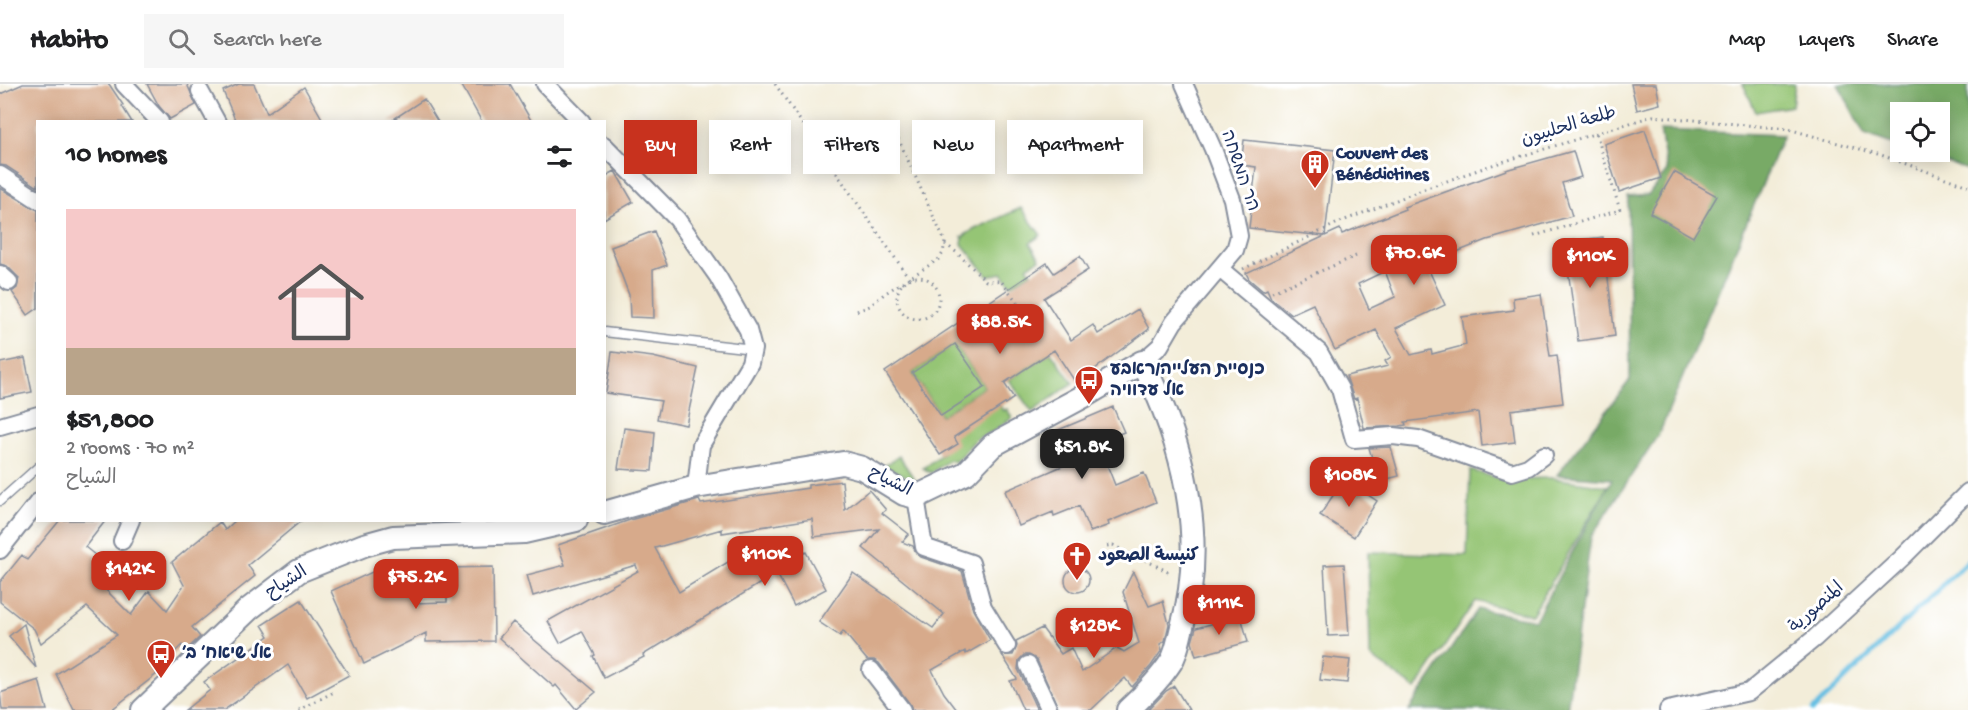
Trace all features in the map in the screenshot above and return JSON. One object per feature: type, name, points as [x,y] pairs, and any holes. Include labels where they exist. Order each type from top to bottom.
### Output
[{"type":"street","points":[[124,84],[158,120]]},
{"type":"street","points":[[545,84],[580,120]]},
{"type":"street","name":"הר המשחה","points":[[1142,362],[1160,346],[1174,322],[1223,273],[1235,250],[1239,236],[1232,199],[1214,149],[1184,84]]},
{"type":"street","points":[[200,92],[215,120]]},
{"type":"street","points":[[606,147],[677,219],[718,278],[748,330],[753,349],[750,363],[701,445],[696,487]]},
{"type":"street","points":[[0,175],[36,199]]},
{"type":"street","points":[[1223,273],[1325,359],[1340,389],[1354,440],[1393,436],[1418,439],[1512,472],[1528,467],[1545,455]]},
{"type":"street","points":[[1138,707],[1172,661],[1190,602],[1192,521],[1185,480],[1163,406],[1142,362]]},
{"type":"street","name":"الشياح","points":[[606,512],[696,487],[843,463],[862,468],[904,494],[916,497],[966,473],[993,445],[1142,362]]},
{"type":"street","points":[[0,426],[36,416]]},
{"type":"street","name":"المنصورية","points":[[1668,710],[1749,692],[1815,638],[1903,557],[1968,492]]},
{"type":"street","points":[[916,497],[924,547],[971,563],[983,607],[1007,646]]},
{"type":"street","points":[[0,550],[36,505]]},
{"type":"street","points":[[122,541],[130,522]]},
{"type":"street","name":"الشياح","points":[[143,710],[249,609],[299,571],[364,545],[393,537],[524,532],[567,522]]},
{"type":"street","points":[[1028,665],[1049,710]]},
{"type":"street","points":[[871,670],[902,710]]},
{"type":"lane","points":[[606,332],[753,349]]},
{"type":"lane","points":[[0,501],[36,469]]},
{"type":"path","points":[[775,84],[909,278]]},
{"type":"path","name":"طلعة الحلبيون","points":[[1223,273],[1340,222],[1427,188],[1489,166],[1653,116],[1788,129],[1881,155],[1968,186]]},
{"type":"path","points":[[1534,237],[1620,210],[1596,133]]},
{"type":"path","points":[[900,143],[945,244],[986,281],[1001,281],[1020,307]]},
{"type":"path","points":[[857,311],[870,306],[884,294],[939,259],[945,244]]},
{"type":"path","points":[[1254,300],[1356,256]]},
{"type":"path","points":[[909,278],[924,278],[934,284],[938,291],[938,304],[928,316],[914,318],[907,316],[900,309],[897,295],[899,289],[909,278]]},
{"type":"path","points":[[1107,546],[1113,545],[1138,559],[1158,566]]},
{"type":"path","points":[[299,710],[334,692]]},
{"type":"green space","points":[[1743,84],[1795,84],[1792,106],[1756,112]]},
{"type":"green space","points":[[1838,84],[1968,84],[1968,170],[1944,162],[1950,162],[1950,102],[1890,102],[1890,143],[1864,134]]},
{"type":"green space","points":[[1660,130],[1783,135],[1660,432],[1591,537],[1567,710],[1409,710],[1478,609],[1535,620],[1612,479],[1557,475],[1630,380],[1628,197],[1648,195],[1667,171]]},
{"type":"green space","points":[[1021,208],[1041,235],[1030,243],[1040,259],[1027,267],[1031,273],[1011,285],[1002,273],[988,276],[962,244],[962,237]]},
{"type":"green space","points":[[955,344],[985,387],[941,416],[912,373]]},
{"type":"green space","points":[[1051,352],[1073,383],[1032,412],[1009,380]]},
{"type":"green space","points":[[996,397],[1003,411],[1007,409],[1012,418],[994,431],[976,439],[955,462],[949,460],[931,473],[923,468],[943,453],[946,432]]},
{"type":"green space","points":[[899,456],[915,480],[884,466]]},
{"type":"green space","points":[[1470,470],[1501,479],[1552,478],[1608,486],[1532,615],[1475,601],[1416,689],[1370,656],[1368,552],[1467,555]]},
{"type":"building","points":[[23,84],[109,84],[131,120],[36,120],[36,186],[6,166],[0,165],[0,94]]},
{"type":"building","points":[[147,84],[187,84],[196,105],[170,119],[159,106]]},
{"type":"building","points":[[239,84],[254,84],[267,113],[304,87],[323,120],[235,120],[223,91]]},
{"type":"building","points":[[461,84],[510,84],[531,120],[481,120]]},
{"type":"building","points":[[1631,84],[1656,84],[1660,104],[1637,110]]},
{"type":"building","points":[[424,99],[437,120],[392,120]]},
{"type":"building","points":[[1645,130],[1661,178],[1619,192],[1604,144]]},
{"type":"building","name":"Couvent des Bénédictines","points":[[1244,140],[1335,150],[1325,236],[1249,228],[1256,167],[1241,165]]},
{"type":"building","points":[[1573,151],[1581,177],[1562,183],[1572,216],[1487,240],[1426,264],[1445,305],[1396,328],[1411,355],[1431,350],[1432,354],[1466,345],[1462,317],[1514,310],[1513,298],[1541,294],[1550,356],[1557,355],[1563,403],[1511,410],[1515,442],[1482,446],[1478,412],[1405,422],[1406,425],[1400,426],[1364,428],[1357,398],[1354,399],[1346,376],[1388,366],[1385,361],[1391,357],[1376,330],[1335,350],[1313,304],[1291,314],[1271,298],[1267,289],[1263,291],[1249,279],[1246,273],[1340,229],[1342,234],[1405,209],[1404,207],[1509,169]],"holes":[[[1385,271],[1395,297],[1369,309],[1358,284]]]},
{"type":"building","points":[[615,171],[633,202],[606,218],[606,176]]},
{"type":"building","points":[[1674,172],[1717,196],[1693,237],[1650,213]]},
{"type":"building","points":[[0,188],[36,209],[36,309],[28,315],[12,292],[17,288],[19,278],[7,266],[0,264]]},
{"type":"building","points":[[654,231],[667,265],[653,270],[654,318],[630,317],[629,295],[611,247]]},
{"type":"building","points":[[1603,237],[1615,336],[1578,341],[1564,242]]},
{"type":"building","points":[[1080,256],[1088,270],[1044,298],[1071,340],[1093,325],[1098,334],[1138,309],[1149,329],[1076,383],[1054,350],[1004,383],[1014,398],[954,437],[958,444],[940,455],[885,372],[1047,263],[1054,273]],"holes":[[[955,344],[985,387],[941,416],[912,373]]]},
{"type":"building","points":[[612,352],[653,357],[698,368],[686,425],[657,419],[661,401],[606,393]]},
{"type":"building","points":[[25,358],[32,392],[0,398],[0,363]]},
{"type":"building","points":[[1113,407],[1124,432],[1098,442],[1115,485],[1144,473],[1156,502],[1090,532],[1079,506],[1054,516],[1053,512],[1019,526],[1005,491],[1069,463],[1056,431]]},
{"type":"building","points":[[624,428],[655,432],[652,471],[618,469]]},
{"type":"building","points":[[1391,447],[1399,476],[1379,481],[1369,448]]},
{"type":"building","points":[[1344,479],[1377,501],[1354,537],[1320,515]]},
{"type":"building","points":[[842,481],[845,510],[869,490],[886,510],[882,513],[909,534],[902,542],[913,546],[921,557],[962,571],[973,610],[990,640],[932,670],[944,693],[957,710],[912,710],[910,704],[879,663],[867,660],[843,631],[840,636],[819,622],[853,573],[933,628],[944,614],[863,548],[879,529],[814,537],[812,519],[722,533],[722,529],[655,548],[679,592],[746,551],[764,581],[643,655],[644,657],[604,678],[582,631],[560,643],[548,621],[638,571],[636,565],[533,596],[527,575],[565,565],[558,545],[630,520],[699,500],[701,504]]},
{"type":"building","points":[[58,522],[104,522],[85,547],[116,572],[103,587],[131,615],[149,591],[167,610],[184,585],[172,562],[220,522],[225,530],[234,522],[300,522],[248,565],[255,576],[192,627],[200,637],[186,650],[182,645],[155,671],[158,673],[111,710],[74,710],[56,674],[117,635],[87,607],[41,643],[34,629],[0,602],[0,582],[22,555],[27,560]]},
{"type":"building","points":[[806,552],[826,589],[794,606],[774,568]]},
{"type":"building","points":[[396,561],[415,603],[447,602],[447,568],[493,567],[494,641],[426,642],[426,633],[364,664],[331,591]]},
{"type":"building","points":[[1344,564],[1349,635],[1328,636],[1324,565]]},
{"type":"building","name":"كنيسة الصعود","points":[[1077,568],[1086,571],[1089,580],[1086,589],[1077,592],[1068,589],[1065,580],[1068,571]]},
{"type":"building","points":[[1133,572],[1149,606],[1163,601],[1169,624],[1165,641],[1160,644],[1162,650],[1151,666],[1132,687],[1125,678],[1091,710],[1059,710],[1037,660],[1024,655],[1019,660],[1018,669],[1037,710],[1023,710],[1010,681],[1017,679],[1002,655],[1013,655],[1017,646],[1016,641],[1042,628],[1061,654],[1071,648],[1082,672],[1117,648],[1124,652],[1139,643],[1123,592]]},
{"type":"building","points":[[301,600],[349,675],[307,698],[288,665],[224,710],[185,710],[210,690],[204,682],[269,636],[262,625]]},
{"type":"building","points":[[1241,616],[1248,642],[1196,656],[1192,642],[1196,628]]},
{"type":"building","points":[[513,622],[596,692],[576,709],[556,685],[554,687],[499,638]]},
{"type":"building","points":[[24,624],[36,668],[9,636]]},
{"type":"building","points":[[1323,657],[1350,660],[1347,683],[1320,680]]},
{"type":"building","points":[[39,680],[47,710],[2,710],[0,693]]},
{"type":"building","points":[[1174,686],[1189,710],[1148,710],[1166,691]]},
{"type":"waterway","points":[[1813,710],[1968,561]]},
{"type":"place","name":"Couvent des Bénédictines","points":[[1315,190]]},
{"type":"place","name":"כנסיית העלייה/ראבע אל עדוויה","points":[[1089,406]]},
{"type":"place","name":"كنيسة الصعود","points":[[1077,582]]},
{"type":"place","name":"אל שיאח׳ ב׳","points":[[161,680]]}]
